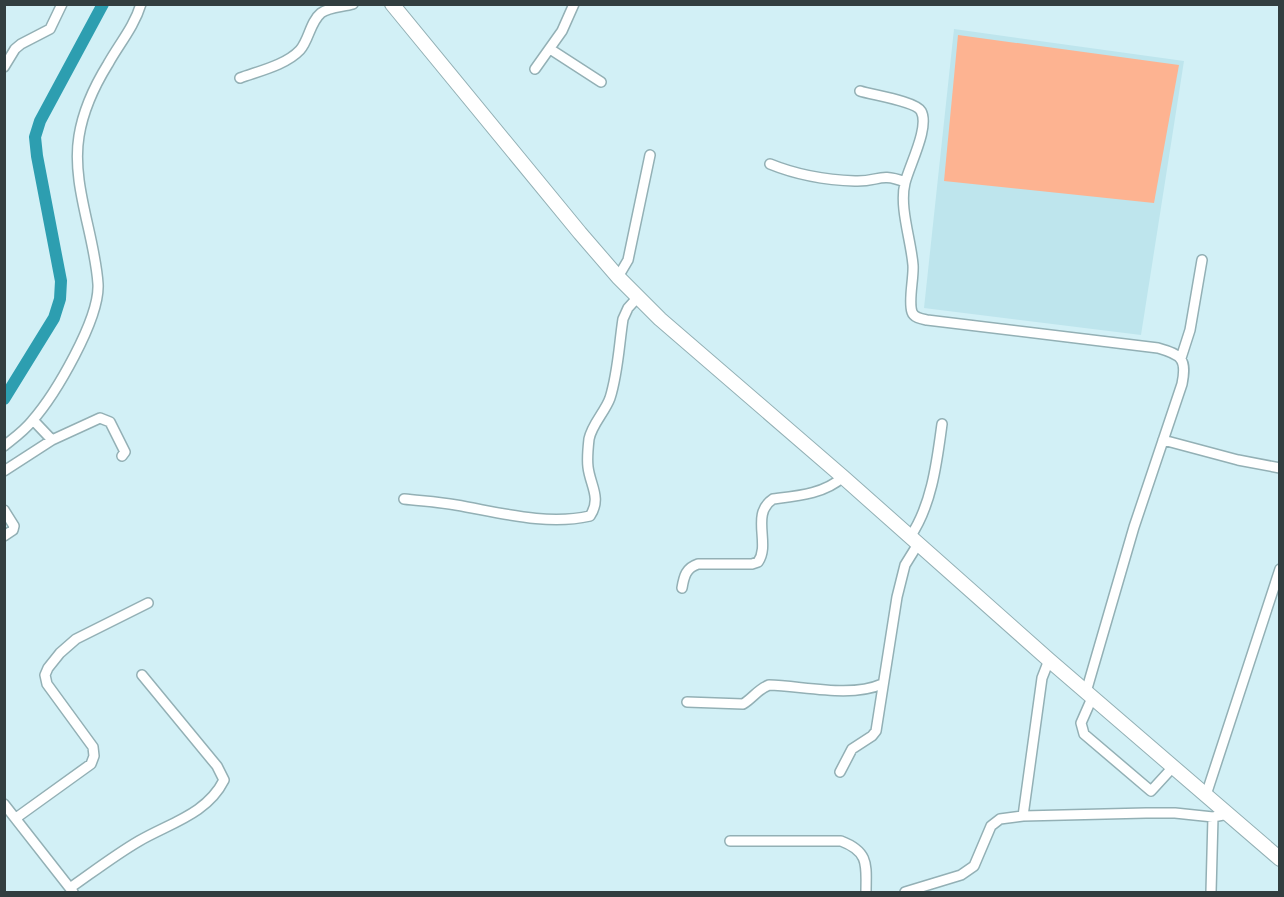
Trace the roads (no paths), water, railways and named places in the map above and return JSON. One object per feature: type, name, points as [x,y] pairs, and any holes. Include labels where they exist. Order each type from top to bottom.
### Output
[{"type":"street","points":[[4,67],[15,49],[21,44],[51,28],[62,4]]},
{"type":"street","points":[[4,446],[33,420],[63,374],[93,317],[98,284],[77,166],[79,136],[82,121],[97,84],[132,25],[141,4]]},
{"type":"street","points":[[240,78],[294,56],[302,49],[315,20],[321,13],[328,9],[353,4]]},
{"type":"street","points":[[392,4],[618,277],[660,319],[1280,859]]},
{"type":"street","points":[[535,69],[562,31],[574,4]]},
{"type":"street","points":[[550,49],[601,82]]},
{"type":"street","points":[[860,92],[909,104],[920,110],[923,121],[905,182],[904,201],[913,267],[911,305],[915,316],[927,320],[1158,348],[1173,352],[1181,358],[1184,364],[1182,384],[1134,527],[1081,723],[1084,734],[1151,791],[1173,767]]},
{"type":"street","points":[[618,277],[628,260],[650,155]]},
{"type":"street","points":[[770,164],[806,177],[855,181],[889,176],[905,182]]},
{"type":"street","points":[[1181,358],[1191,330],[1202,260]]},
{"type":"street","points":[[404,499],[539,518],[576,519],[590,516],[596,496],[588,468],[590,438],[610,398],[622,319],[638,297]]},
{"type":"street","points":[[4,471],[52,440],[100,418],[110,422],[125,452],[122,456]]},
{"type":"street","points":[[33,420],[52,440]]},
{"type":"street","points":[[840,772],[852,749],[876,731],[897,597],[904,565],[930,489],[942,424]]},
{"type":"street","points":[[1163,440],[1238,460],[1280,468]]},
{"type":"street","points":[[682,588],[684,579],[692,566],[758,562],[762,552],[761,521],[767,503],[772,499],[815,492],[836,483],[843,477]]},
{"type":"street","points":[[4,510],[14,526],[13,530],[4,536]]},
{"type":"street","points":[[1206,795],[1280,569]]},
{"type":"street","points":[[16,818],[91,764],[94,756],[93,747],[47,684],[45,675],[48,668],[76,639],[148,603]]},
{"type":"street","points":[[1023,816],[1042,678],[1049,660]]},
{"type":"street","points":[[4,804],[71,890],[137,842],[198,811],[209,802],[224,780],[217,766],[142,675]]},
{"type":"street","points":[[687,702],[743,704],[761,688],[769,685],[851,691],[871,689],[882,684]]},
{"type":"street","points":[[905,892],[961,875],[974,866],[992,826],[1000,819],[1023,816],[1175,813],[1213,816],[1228,814]]},
{"type":"street","points":[[1212,892],[1213,816]]},
{"type":"street","points":[[730,841],[841,841],[860,851],[864,858],[866,892]]},
{"type":"waterway","points":[[4,399],[54,318],[60,299],[61,281],[35,137],[40,121],[103,4]]}]
